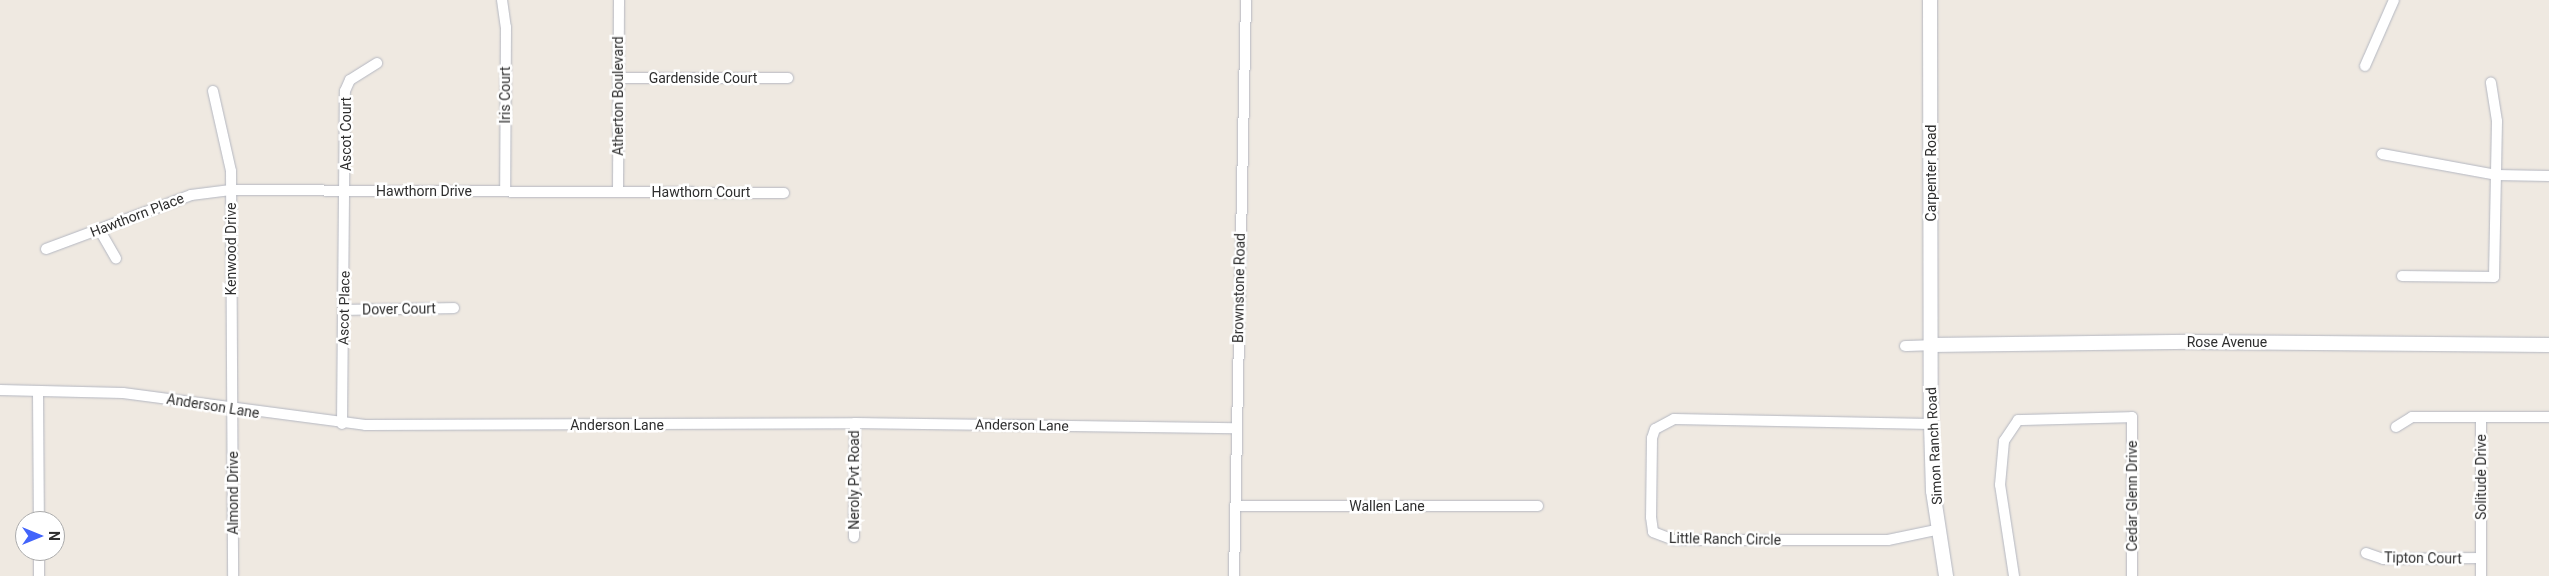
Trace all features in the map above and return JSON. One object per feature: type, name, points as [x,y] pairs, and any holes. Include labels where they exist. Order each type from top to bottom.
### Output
[{"type":"street","name":"Iris Court","points":[[502,0],[506,27],[505,192]]},
{"type":"street","name":"Atherton Boulevard","points":[[618,192],[619,0]]},
{"type":"street","name":"Brownstone Road","points":[[1234,576],[1246,0]]},
{"type":"street","name":"Carpenter Road","points":[[1930,0],[1931,345]]},
{"type":"street","points":[[2365,66],[2394,0]]},
{"type":"street","name":"Ascot Court","points":[[345,191],[345,91],[350,80],[377,63]]},
{"type":"street","name":"Gardenside Court","points":[[618,78],[788,78]]},
{"type":"street","points":[[2402,276],[2494,277],[2497,121],[2491,82]]},
{"type":"street","name":"Kenwood Drive","points":[[213,91],[231,190],[232,410]]},
{"type":"street","points":[[2382,154],[2496,175],[2549,176]]},
{"type":"street","name":"Hawthorn Drive","points":[[231,190],[618,192]]},
{"type":"street","name":"Hawthorn Place","points":[[46,250],[191,195],[231,190]]},
{"type":"street","name":"Ascot Place","points":[[342,424],[345,191]]},
{"type":"street","name":"Hawthorn Court","points":[[618,192],[784,193]]},
{"type":"street","points":[[99,229],[116,259]]},
{"type":"street","name":"Dover Court","points":[[344,310],[454,308]]},
{"type":"street","name":"Rose Avenue","points":[[1905,346],[2194,342],[2549,345]]},
{"type":"street","name":"Simon Ranch Road","points":[[1931,345],[1931,424],[1946,576]]},
{"type":"street","name":"Anderson Lane","points":[[0,390],[123,392],[232,410],[342,424],[855,423],[1236,428]]},
{"type":"street","points":[[38,392],[39,511]]},
{"type":"street","name":"Almond Drive","points":[[232,410],[233,576]]},
{"type":"street","name":"Solitude Drive","points":[[2481,576],[2481,417],[2549,416]]},
{"type":"street","name":"Cedar Glenn Drive","points":[[2014,576],[2000,485],[2004,441],[2018,420],[2132,417],[2132,576]]},
{"type":"street","points":[[2396,427],[2412,417],[2481,417]]},
{"type":"street","name":"Little Ranch Circle","points":[[1931,424],[1674,419],[1655,429],[1652,438],[1651,517],[1654,532],[1674,540],[1888,540],[1940,529]]},
{"type":"street","name":"Neroly Pvt Road","points":[[854,537],[855,423]]},
{"type":"street","name":"Wallen Lane","points":[[1235,506],[1538,506]]},
{"type":"street","name":"Tipton Court","points":[[2366,552],[2384,560],[2481,558]]},
{"type":"street","points":[[39,561],[39,576]]}]
